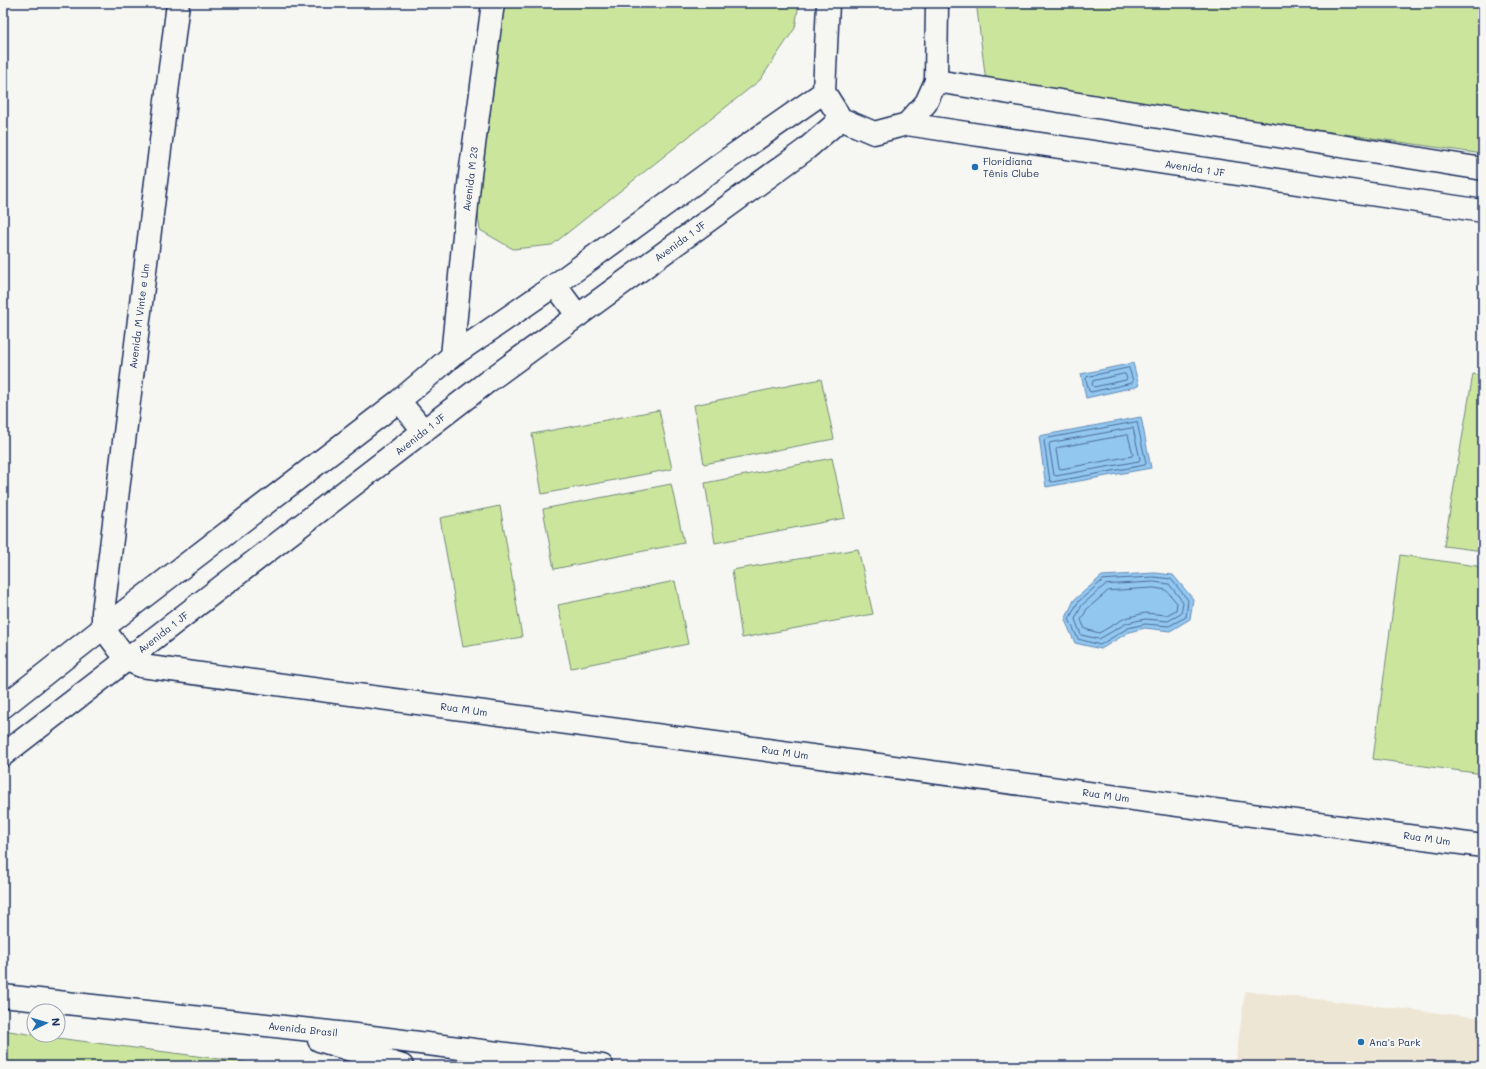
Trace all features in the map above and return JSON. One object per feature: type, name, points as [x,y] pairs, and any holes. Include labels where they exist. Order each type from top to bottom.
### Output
[{"type":"street","name":"Avenida M Vinte e Um","points":[[103,628],[105,586],[178,3]]},
{"type":"street","name":"Avenida M 23","points":[[452,356],[470,175],[493,3]]},
{"type":"street","points":[[828,3],[824,92],[841,119],[874,133],[907,124],[926,103],[936,81],[937,3]]},
{"type":"street","points":[[936,81],[1483,168]]},
{"type":"street","points":[[3,707],[103,628],[399,401],[452,356],[555,285],[724,161],[824,92]]},
{"type":"street","name":"Avenida 1 JF","points":[[3,755],[487,382],[805,150],[841,119]]},
{"type":"street","name":"Avenida 1 JF","points":[[907,124],[1483,211]]},
{"type":"street","points":[[555,285],[578,316]]},
{"type":"street","points":[[399,401],[424,431]]},
{"type":"street","points":[[103,628],[127,660]]},
{"type":"street","name":"Rua M Um","points":[[127,660],[141,666],[1483,846]]},
{"type":"street","name":"Avenida Brasil","points":[[3,996],[272,1025],[602,1066]]},
{"type":"street","points":[[272,1025],[402,1066]]},
{"type":"shaded area","name":"Ana's Park","points":[[1245,991],[1483,1018],[1483,1066],[1235,1066]]},
{"type":"green space","points":[[500,3],[799,3],[795,28],[760,80],[552,245],[513,249],[480,230],[475,193]]},
{"type":"green space","points":[[978,3],[1483,3],[1483,154],[986,82],[977,9]]},
{"type":"green space","points":[[1473,374],[1483,376],[1483,551],[1444,546]]},
{"type":"green space","points":[[821,379],[834,439],[704,464],[694,405]]},
{"type":"green space","points":[[659,410],[672,469],[542,494],[532,434]]},
{"type":"green space","points":[[832,458],[845,518],[715,543],[705,483]]},
{"type":"green space","points":[[671,484],[684,543],[554,569],[543,509]]},
{"type":"green space","points":[[500,506],[522,637],[463,647],[440,518]]},
{"type":"green space","points":[[858,549],[873,614],[742,638],[732,570]]},
{"type":"green space","points":[[1400,555],[1483,567],[1483,774],[1373,759]]},
{"type":"green space","points":[[675,581],[688,644],[571,668],[558,605]]},
{"type":"green space","points":[[3,1030],[26,1034],[26,1043],[66,1043],[66,1039],[274,1066],[3,1066]]},
{"type":"water","points":[[1133,363],[1139,386],[1086,398],[1081,374]]},
{"type":"water","points":[[1141,417],[1151,468],[1046,487],[1039,436]]},
{"type":"water","points":[[1155,573],[1173,575],[1193,599],[1190,619],[1170,631],[1145,628],[1129,632],[1101,649],[1075,643],[1065,620],[1074,600],[1102,576]]},
{"type":"place","name":"Floridiana Tênis Clube","points":[[975,167]]},
{"type":"place","name":"Ana's Park","points":[[1361,1042]]}]
